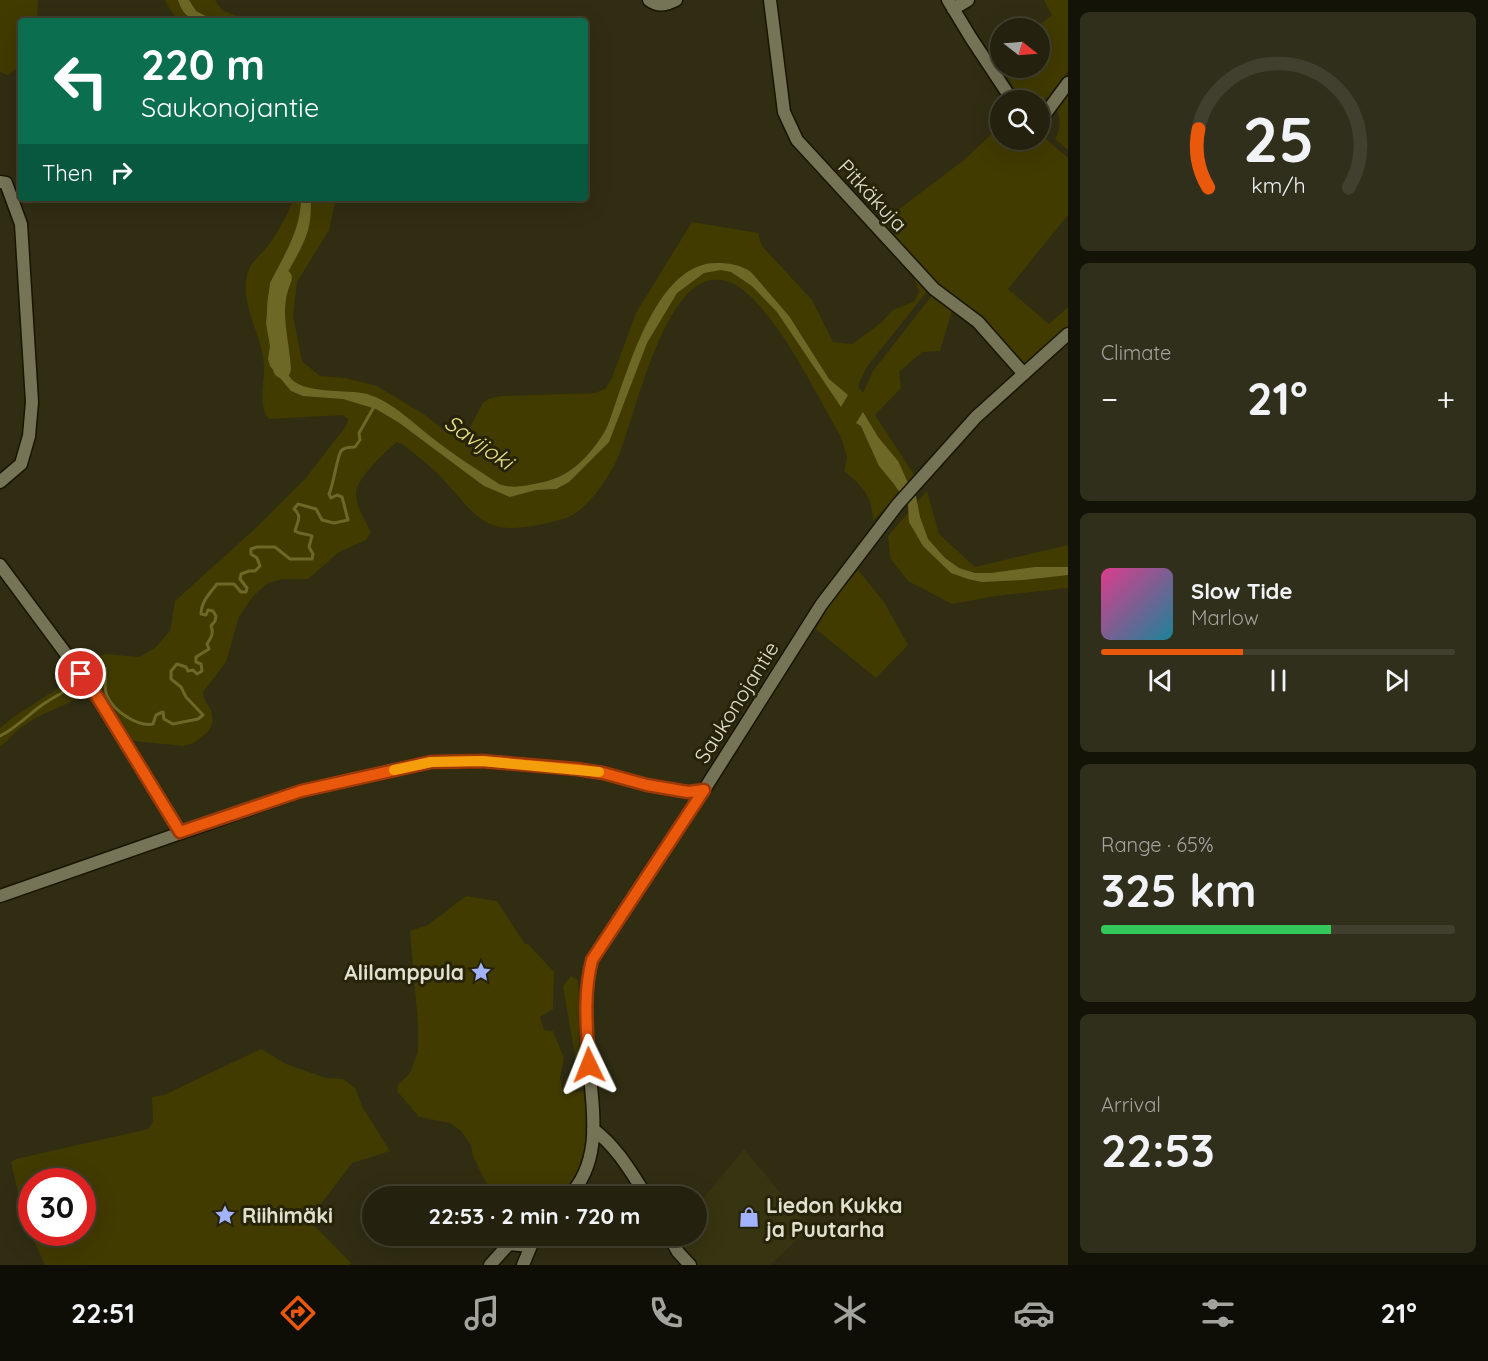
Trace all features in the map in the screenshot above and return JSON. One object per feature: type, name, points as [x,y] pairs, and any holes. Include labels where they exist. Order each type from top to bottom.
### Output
[{"type":"street","points":[[649,0],[664,5],[676,0]]},
{"type":"street","name":"Pitkäkuja","points":[[770,0],[784,112],[797,140],[934,289],[978,322],[1024,375]]},
{"type":"street","points":[[968,0],[950,4],[1006,90]]},
{"type":"street","points":[[1050,107],[1068,83]]},
{"type":"street","points":[[0,182],[6,183],[21,224],[32,402],[29,436],[21,464],[0,482]]},
{"type":"street","name":"Saukonojantie","points":[[0,896],[301,791],[431,762],[482,761],[577,769],[688,792],[704,790],[820,605],[898,504],[976,417],[1068,334]]},
{"type":"street","points":[[0,566],[88,684],[180,832]]},
{"type":"street","points":[[578,1186],[588,1166],[593,1129],[594,1108],[586,1009],[588,976],[592,960],[704,790]]},
{"type":"street","points":[[593,1129],[608,1140],[640,1186]]},
{"type":"street","points":[[490,1265],[507,1246]]},
{"type":"street","points":[[523,1265],[530,1246]]},
{"type":"street","points":[[675,1246],[690,1265]]},
{"type":"shaded area","points":[[0,0],[38,0],[37,18],[18,18],[18,67],[8,75],[0,72]]},
{"type":"shaded area","points":[[165,0],[215,0],[222,10],[242,18],[177,18]]},
{"type":"shaded area","points":[[178,0],[189,0],[196,11],[209,18],[192,18],[181,7]]},
{"type":"shaded area","points":[[1044,0],[1068,0],[1068,71],[1050,96],[1050,90],[1016,90],[1008,78],[1050,78],[1048,18],[1052,15]]},
{"type":"shaded area","points":[[1068,94],[1068,150],[1055,139],[1060,124],[1057,109]]},
{"type":"shaded area","points":[[990,135],[990,150],[1050,150],[1050,143],[1068,158],[1068,215],[1008,289],[1049,324],[1068,307],[1068,327],[1023,367],[941,291],[878,225],[964,160]]},
{"type":"shaded area","points":[[293,201],[335,201],[329,230],[297,282],[293,316],[302,361],[320,376],[346,378],[377,386],[425,415],[449,434],[459,435],[469,429],[483,403],[489,399],[500,396],[595,393],[605,389],[612,378],[636,313],[692,222],[758,233],[762,246],[812,300],[833,342],[852,344],[881,323],[893,310],[915,301],[919,291],[914,278],[916,275],[929,289],[866,368],[858,386],[863,393],[873,371],[933,294],[953,307],[940,351],[922,352],[899,372],[901,388],[875,415],[915,476],[873,521],[871,504],[865,492],[844,471],[847,457],[841,437],[800,363],[776,326],[750,296],[723,280],[699,284],[679,304],[662,335],[647,370],[617,460],[605,482],[576,513],[555,521],[529,526],[514,528],[492,525],[477,516],[433,469],[397,442],[372,466],[357,487],[356,493],[361,513],[371,532],[366,540],[339,552],[308,579],[282,579],[268,583],[253,596],[239,617],[226,662],[203,692],[211,710],[213,722],[208,732],[194,743],[183,746],[134,741],[84,696],[37,717],[19,729],[0,747],[0,728],[72,679],[95,658],[105,654],[139,657],[155,648],[170,631],[175,601],[258,526],[305,479],[346,426],[348,419],[342,415],[269,419],[263,407],[263,355],[249,310],[247,276],[253,262],[267,247]]},
{"type":"shaded area","points":[[301,201],[311,201],[311,214],[305,239],[286,275],[277,305],[279,341],[283,362],[289,376],[295,382],[314,389],[367,394],[386,402],[450,452],[499,484],[519,487],[549,481],[559,477],[583,460],[607,428],[640,338],[651,316],[664,295],[679,278],[697,267],[726,263],[751,272],[789,316],[829,379],[848,395],[841,407],[777,312],[752,286],[731,272],[721,270],[704,273],[677,293],[647,343],[609,442],[569,482],[556,489],[536,490],[510,497],[484,486],[398,422],[376,409],[343,399],[303,396],[291,391],[270,366],[268,359],[270,346],[266,323],[270,283],[295,232]]},
{"type":"shaded area","points":[[863,412],[878,437],[898,461],[916,496],[928,539],[945,558],[959,568],[975,573],[1035,567],[1068,567],[1068,575],[982,582],[951,573],[923,546],[909,522],[908,505],[879,466],[861,426],[856,423]]},
{"type":"shaded area","points":[[927,491],[939,534],[975,567],[1068,545],[1068,588],[996,596],[952,604],[908,581],[890,558],[888,536]]},
{"type":"shaded area","points":[[858,570],[884,602],[908,645],[876,678],[816,629],[829,605]]},
{"type":"shaded area","points":[[466,896],[497,901],[525,944],[528,944],[554,972],[553,1009],[540,1017],[544,1030],[553,1031],[564,1058],[560,1077],[563,1093],[583,1091],[587,1120],[583,1162],[570,1186],[489,1186],[473,1156],[471,1145],[461,1131],[450,1123],[419,1117],[397,1091],[398,1085],[410,1073],[418,1052],[418,1024],[410,931],[428,925]]},
{"type":"shaded area","points":[[571,976],[578,980],[583,1070],[576,1062],[563,986]]},
{"type":"shaded area","points":[[261,1049],[286,1064],[326,1078],[343,1079],[355,1088],[363,1108],[390,1151],[352,1163],[309,1220],[351,1263],[349,1265],[45,1265],[36,1246],[96,1246],[96,1168],[18,1168],[18,1192],[11,1162],[148,1129],[153,1122],[152,1097],[164,1095]]},
{"type":"shaded area","name":"Liedon Kukka ja Puutarha","points":[[744,1149],[810,1228],[770,1265],[696,1265],[681,1246],[707,1246],[707,1194]]},
{"type":"waterway","name":"Savijoki","points":[[282,369],[276,312],[283,278]]},
{"type":"waterway","points":[[88,676],[100,667],[105,668],[105,689],[110,702],[127,717],[140,723],[153,724],[156,715],[163,712],[164,719],[173,724],[198,719],[203,715],[186,697],[181,687],[171,679],[171,671],[177,664],[197,674],[202,671],[201,664],[196,662],[196,657],[209,649],[207,644],[212,635],[211,626],[216,616],[213,611],[208,610],[206,615],[201,614],[204,602],[217,584],[234,584],[241,592],[246,592],[247,588],[240,579],[241,574],[255,571],[260,566],[257,558],[251,554],[251,549],[275,547],[290,559],[312,559],[313,554],[309,547],[312,536],[295,531],[299,517],[294,509],[298,504],[316,509],[322,520],[334,523],[348,520],[342,497],[337,495],[331,498],[329,494],[341,451],[355,447],[360,440],[359,433],[375,405]]},
{"type":"waterway","points":[[0,736],[42,705],[83,680]]},
{"type":"slow traffic","points":[[394,770],[431,762],[482,761],[599,772]]},
{"type":"place","name":"Alilamppula","points":[[481,972]]},
{"type":"place","name":"Riihimäki","points":[[225,1215]]},
{"type":"place","name":"Liedon Kukka ja Puutarha","points":[[749,1217]]},
{"type":"route","points":[[81,674],[180,832],[301,791],[431,762],[482,761],[577,769],[688,792],[704,790],[592,960],[588,976],[586,1009],[589,1065]]}]
